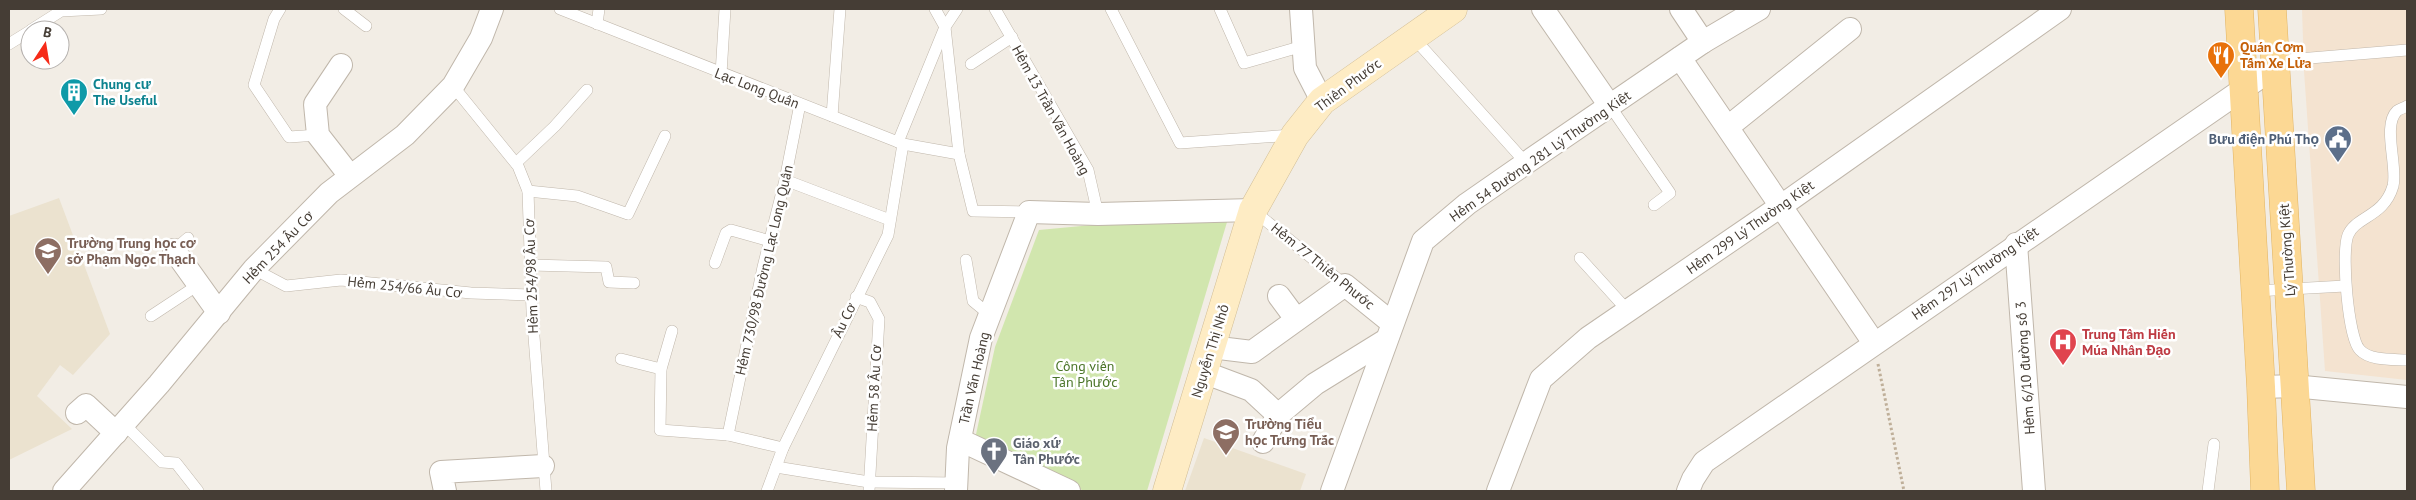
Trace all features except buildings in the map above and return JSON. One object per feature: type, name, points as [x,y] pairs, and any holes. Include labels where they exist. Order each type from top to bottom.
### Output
[{"type":"main road","points":[[2239,9],[2261,387],[2265,491]]},
{"type":"main road","name":"Lý Thường Kiệt","points":[[2272,9],[2290,288],[2293,386],[2301,491]]},
{"type":"street","name":"Hẻm 254 Âu Cơ","points":[[64,491],[219,313],[254,269],[329,193],[405,135],[453,86],[480,38],[492,9]]},
{"type":"street","points":[[1301,9],[1305,68],[1322,102]]},
{"type":"street","name":"Thiên Phước","points":[[1253,210],[1295,135],[1322,102],[1412,36],[1453,9]]},
{"type":"street","points":[[1543,9],[1610,106]]},
{"type":"street","points":[[1681,9],[1704,42]]},
{"type":"street","name":"Hẻm 54 Đường 281 Lý Thường Kiệt","points":[[1332,491],[1423,241],[1467,204],[1526,163],[1704,42],[1759,9]]},
{"type":"street","name":"Hẻm 299 Lý Thường Kiệt","points":[[1498,491],[1542,379],[1588,338],[1781,206],[2060,9]]},
{"type":"street","points":[[1728,127],[1850,29]]},
{"type":"street","points":[[1680,58],[1874,343]]},
{"type":"street","name":"Hẻm 297 Lý Thường Kiệt","points":[[1688,491],[1704,462],[2016,244],[2243,90],[2275,64]]},
{"type":"street","points":[[341,65],[315,104],[318,135],[350,176]]},
{"type":"street","points":[[1029,212],[1098,214],[1253,210]]},
{"type":"street","name":"Nguyễn Thị Nhỏ","points":[[1167,491],[1253,210]]},
{"type":"street","name":"Trần Văn Hoàng","points":[[956,487],[960,440],[981,338],[1029,212]]},
{"type":"street","points":[[181,244],[198,285],[219,313]]},
{"type":"street","name":"Hẻm 6/10 đường số 3","points":[[2016,244],[2034,491]]},
{"type":"street","points":[[1207,359],[1252,352],[1345,285]]},
{"type":"street","name":"Hẻm 77 Thiên Phước","points":[[1345,285],[1389,331]]},
{"type":"street","points":[[1279,296],[1296,319]]},
{"type":"street","points":[[1264,442],[1278,415],[1315,384],[1389,331]]},
{"type":"street","points":[[1207,359],[1251,390],[1278,415]]},
{"type":"street","points":[[2261,387],[2293,386],[2407,396]]},
{"type":"street","points":[[77,413],[86,405],[120,428]]},
{"type":"street","points":[[960,440],[1069,491]]},
{"type":"street","points":[[444,491],[441,472],[543,466]]},
{"type":"lane","points":[[46,20],[61,11],[101,9]]},
{"type":"lane","points":[[280,9],[274,19],[254,85],[289,137],[318,135]]},
{"type":"lane","points":[[344,9],[366,26]]},
{"type":"lane","name":"Lạc Long Quân","points":[[560,9],[900,143],[959,154]]},
{"type":"lane","points":[[597,24],[599,9]]},
{"type":"lane","points":[[721,74],[726,9]]},
{"type":"lane","points":[[832,116],[840,9]]},
{"type":"lane","points":[[935,9],[945,27],[959,154],[973,211],[1029,212]]},
{"type":"lane","points":[[945,27],[957,9]]},
{"type":"lane","points":[[997,12],[1010,9]]},
{"type":"lane","points":[[1111,9],[1180,143],[1295,135]]},
{"type":"lane","points":[[1220,9],[1244,64],[1303,46]]},
{"type":"lane","name":"Hẻm 13 Trần Văn Hoàng","points":[[997,12],[1088,170],[1098,214]]},
{"type":"lane","name":"Âu Cơ","points":[[767,491],[783,448],[888,235],[900,143],[945,27]]},
{"type":"lane","points":[[1412,36],[1526,163]]},
{"type":"lane","points":[[9,44],[20,37]]},
{"type":"lane","points":[[971,64],[1012,37]]},
{"type":"lane","points":[[2275,64],[2407,50]]},
{"type":"lane","name":"Hẻm 254/98 Âu Cơ","points":[[453,86],[516,163],[528,192],[531,294],[546,491]]},
{"type":"lane","points":[[516,163],[555,126],[587,90]]},
{"type":"lane","name":"Hẻm 730/98 Đường Lạc Long Quân","points":[[728,435],[800,104]]},
{"type":"lane","points":[[1610,106],[1670,193],[1654,205]]},
{"type":"lane","points":[[2407,106],[2396,112],[2391,124],[2394,183],[2387,201],[2358,224],[2348,235],[2345,286],[2354,342],[2361,352],[2378,358],[2407,360]]},
{"type":"lane","points":[[528,192],[577,196],[628,214],[665,136]]},
{"type":"lane","points":[[785,180],[890,220]]},
{"type":"lane","name":"Hẻm 77 Thiên Phước","points":[[1253,210],[1345,285]]},
{"type":"lane","points":[[715,263],[726,233],[731,230],[770,241]]},
{"type":"lane","points":[[1580,258],[1628,311]]},
{"type":"lane","points":[[966,260],[973,301],[990,315]]},
{"type":"lane","points":[[530,265],[606,267],[609,282],[634,283]]},
{"type":"lane","name":"Hẻm 254/66 Âu Cơ","points":[[254,269],[286,286],[341,280],[471,294],[531,294]]},
{"type":"lane","points":[[151,316],[198,285]]},
{"type":"lane","points":[[2255,291],[2345,286]]},
{"type":"lane","name":"Hẻm 58 Âu Cơ","points":[[856,297],[870,302],[878,319],[869,486]]},
{"type":"lane","points":[[672,331],[661,368],[660,430],[728,435],[783,448]]},
{"type":"lane","points":[[621,359],[661,368]]},
{"type":"lane","points":[[120,428],[162,462],[176,463],[198,491]]},
{"type":"lane","points":[[2208,491],[2214,444]]},
{"type":"lane","points":[[776,467],[869,486],[956,487]]},
{"type":"path","points":[[1874,343],[1904,491]]},
{"type":"shaded area","points":[[2302,9],[2407,9],[2407,380],[2325,371],[2304,71]]},
{"type":"shaded area","name":"Trường Trung học cơ sở Phạm Ngọc Thạch","points":[[59,198],[110,334],[73,375],[60,365],[37,396],[72,429],[9,460],[9,216]]},
{"type":"shaded area","name":"Trường Tiểu học Trưng Trắc","points":[[1204,438],[1306,474],[1300,491],[1185,491]]},
{"type":"green space","name":"Công viên Tân Phước","points":[[1230,212],[1147,491],[1084,491],[975,439],[995,347],[1039,230]]},
{"type":"place","name":"Quán Cơm Tấm Xe Lửa","points":[[2221,79]]},
{"type":"place","name":"Chung cư The Useful","points":[[74,116]]},
{"type":"place","name":"Bưu điện Phú Thọ","points":[[2338,163]]},
{"type":"place","name":"Trường Trung học cơ sở Phạm Ngọc Thạch","points":[[48,275]]},
{"type":"place","name":"Trung Tâm Hiến Múa Nhân Đạo","points":[[2063,366]]},
{"type":"place","name":"Trường Tiểu học Trưng Trắc","points":[[1226,456]]},
{"type":"place","name":"Giáo xứ Tân Phước","points":[[994,475]]}]
